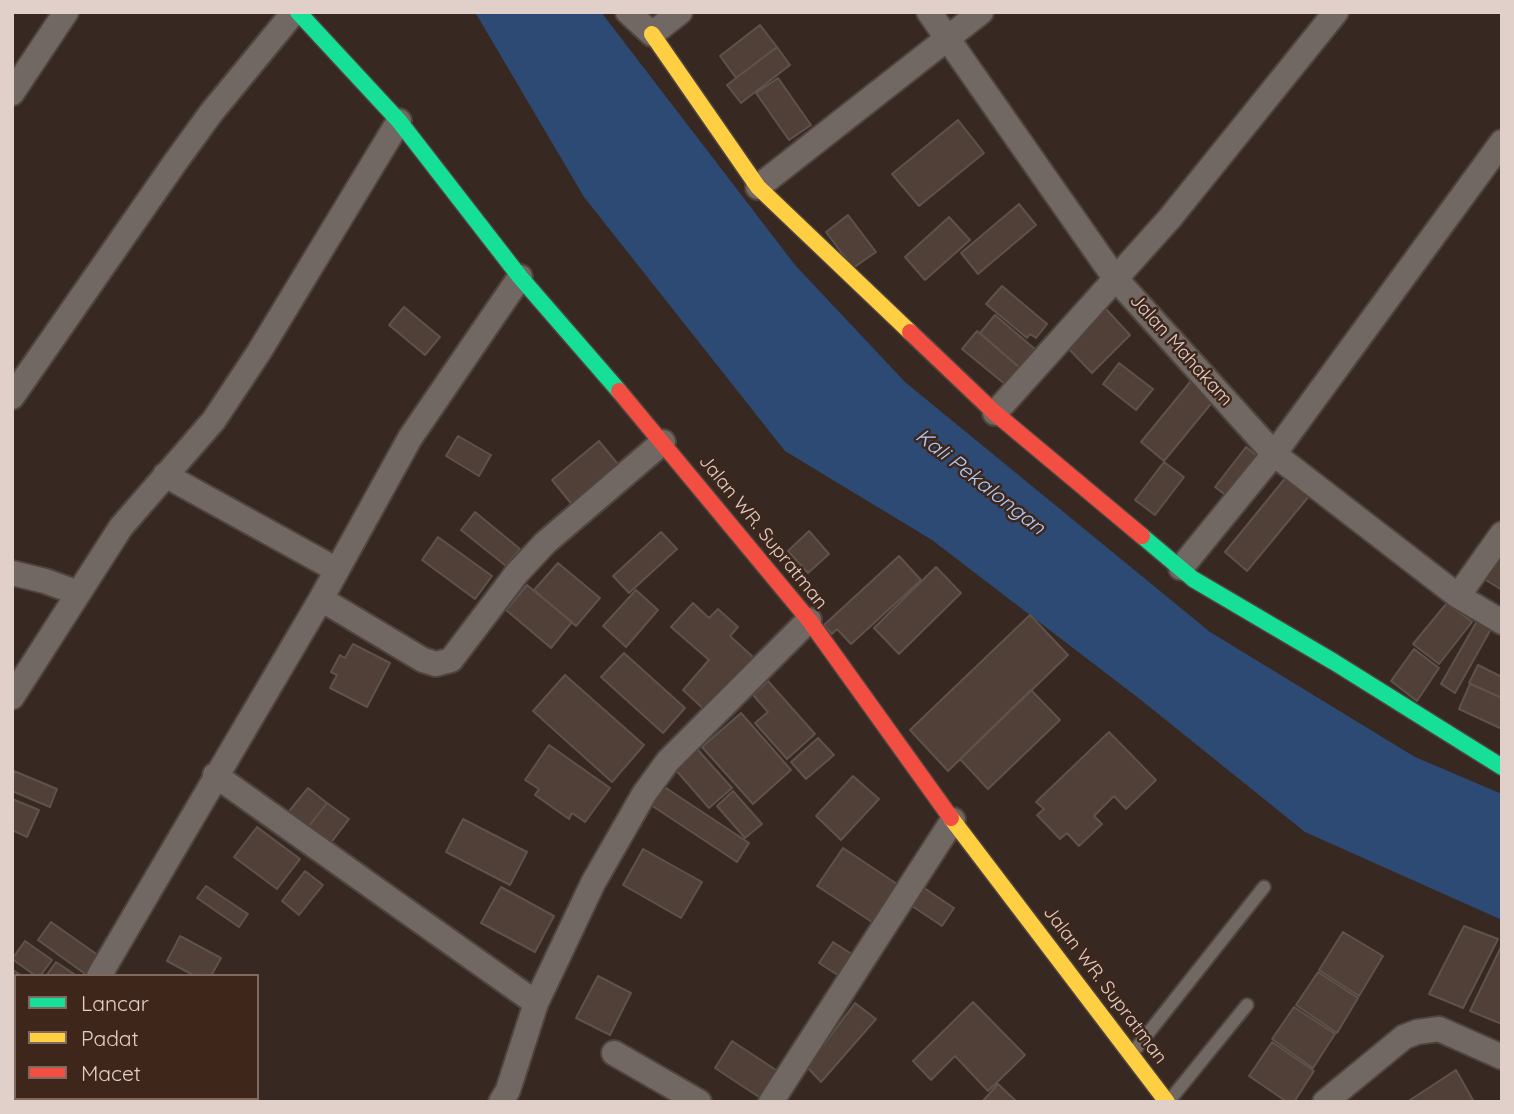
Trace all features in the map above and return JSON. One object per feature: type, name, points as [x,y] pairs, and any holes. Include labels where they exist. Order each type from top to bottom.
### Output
[{"type":"street","points":[[12,93],[66,12]]},
{"type":"street","points":[[12,397],[188,144],[296,12]]},
{"type":"street","name":"Jalan WR. Supratman","points":[[296,12],[399,121],[520,277],[663,442],[809,620],[953,820],[1168,1102]]},
{"type":"street","points":[[628,12],[652,34],[758,187],[995,413],[1193,579],[1334,662],[1502,767]]},
{"type":"street","points":[[652,34],[680,12]]},
{"type":"street","name":"Jalan Mahakam","points":[[929,12],[1115,278],[1274,454],[1458,596],[1502,622]]},
{"type":"street","points":[[758,187],[981,12]]},
{"type":"street","points":[[995,413],[1170,218],[1336,12]]},
{"type":"street","points":[[12,697],[121,527],[214,419],[252,363],[399,121]]},
{"type":"street","points":[[1181,568],[1274,454],[1502,142]]},
{"type":"street","points":[[100,974],[321,599],[410,438],[520,277]]},
{"type":"street","points":[[321,599],[423,660],[436,664],[451,660],[517,573],[545,543],[663,442]]},
{"type":"street","points":[[166,475],[337,570]]},
{"type":"street","points":[[1458,596],[1502,534]]},
{"type":"street","points":[[12,573],[78,593]]},
{"type":"street","points":[[501,1102],[508,1090],[536,1003],[593,883],[644,794],[668,761],[809,620]]},
{"type":"street","points":[[215,775],[536,1003]]},
{"type":"street","points":[[771,1102],[953,820]]},
{"type":"street","points":[[1325,1102],[1404,1037],[1418,1032],[1439,1029],[1502,1057]]},
{"type":"street","points":[[614,1053],[699,1102]]},
{"type":"lane","points":[[1131,1054],[1264,887]]},
{"type":"lane","points":[[1168,1102],[1247,1005]]},
{"type":"water","name":"Kali Pekalongan","points":[[475,12],[601,12],[795,265],[905,382],[1210,632],[1415,757],[1502,794],[1502,920],[1305,832],[1141,700],[932,540],[785,451],[584,197]]},
{"type":"building","points":[[760,25],[777,47],[736,78],[720,56]]},
{"type":"building","points":[[777,47],[790,65],[741,103],[727,85]]},
{"type":"building","points":[[778,78],[811,125],[789,140],[756,93]]},
{"type":"building","points":[[958,120],[984,153],[919,206],[892,174]]},
{"type":"building","points":[[1019,204],[1036,225],[978,274],[961,253]]},
{"type":"building","points":[[848,215],[876,252],[853,268],[826,232]]},
{"type":"building","points":[[949,217],[970,240],[925,280],[905,257]]},
{"type":"building","points":[[1002,286],[1047,324],[1036,338],[1030,334],[1027,338],[986,304]]},
{"type":"building","points":[[404,307],[440,337],[425,355],[389,325]]},
{"type":"building","points":[[1105,308],[1130,335],[1092,373],[1066,346]]},
{"type":"building","points":[[995,315],[1036,350],[1020,368],[980,333]]},
{"type":"building","points":[[977,331],[1020,368],[1006,385],[962,349]]},
{"type":"building","points":[[1119,363],[1153,389],[1136,410],[1103,384]]},
{"type":"building","points":[[1191,381],[1214,400],[1164,461],[1141,442]]},
{"type":"building","points":[[458,436],[491,455],[479,476],[446,456]]},
{"type":"building","points":[[599,441],[621,468],[574,507],[552,480]]},
{"type":"building","points":[[1246,447],[1262,460],[1232,500],[1215,487]]},
{"type":"building","points":[[1164,462],[1184,477],[1155,515],[1135,500]]},
{"type":"building","points":[[1287,476],[1310,495],[1247,571],[1225,552]]},
{"type":"building","points":[[475,512],[520,549],[506,566],[461,530]]},
{"type":"building","points":[[809,531],[829,554],[808,573],[788,551]]},
{"type":"building","points":[[661,532],[677,549],[629,593],[613,576]]},
{"type":"building","points":[[438,537],[492,576],[475,599],[422,560]]},
{"type":"building","points":[[1502,544],[1502,590],[1481,577]]},
{"type":"building","points":[[899,556],[921,580],[851,644],[837,629],[832,634],[824,625]]},
{"type":"building","points":[[558,563],[600,598],[576,626],[534,590]]},
{"type":"building","points":[[936,567],[961,593],[899,654],[874,628]]},
{"type":"building","points":[[527,585],[572,622],[551,648],[506,610]]},
{"type":"building","points":[[636,590],[658,610],[626,647],[603,626]]},
{"type":"building","points":[[693,603],[709,618],[718,609],[738,627],[730,636],[754,658],[707,712],[683,690],[709,660],[671,627]]},
{"type":"building","points":[[1447,603],[1472,622],[1439,664],[1413,644]]},
{"type":"building","points":[[1030,615],[1068,655],[948,771],[910,730]]},
{"type":"building","points":[[1477,621],[1491,629],[1455,693],[1441,684]]},
{"type":"building","points":[[353,644],[390,663],[367,707],[330,688],[337,675],[331,672],[340,655],[345,658]]},
{"type":"building","points":[[1414,649],[1439,668],[1417,701],[1391,681]]},
{"type":"building","points":[[624,653],[685,708],[663,733],[601,677]]},
{"type":"building","points":[[1478,665],[1502,677],[1502,698],[1469,683]]},
{"type":"building","points":[[565,675],[644,745],[612,782],[533,711]]},
{"type":"building","points":[[768,681],[815,734],[787,759],[755,723],[768,712],[753,695]]},
{"type":"building","points":[[1470,684],[1502,698],[1502,729],[1459,709]]},
{"type":"building","points":[[1031,690],[1060,720],[988,789],[960,759]]},
{"type":"building","points":[[741,713],[791,770],[753,804],[702,747]]},
{"type":"building","points":[[1109,732],[1156,780],[1126,809],[1114,796],[1094,816],[1102,824],[1079,846],[1067,833],[1060,839],[1037,815],[1044,809],[1036,802]]},
{"type":"building","points":[[818,738],[834,755],[806,779],[791,762]]},
{"type":"building","points":[[549,745],[610,788],[585,822],[572,813],[569,819],[535,795],[539,789],[525,780]]},
{"type":"building","points":[[697,749],[732,788],[709,808],[675,769]]},
{"type":"building","points":[[14,771],[57,789],[50,807],[12,791]]},
{"type":"building","points":[[853,776],[879,799],[841,840],[816,816]]},
{"type":"building","points":[[663,786],[749,843],[737,862],[651,805]]},
{"type":"building","points":[[308,788],[327,803],[305,831],[286,815]]},
{"type":"building","points":[[733,791],[762,824],[745,838],[717,806]]},
{"type":"building","points":[[12,799],[39,810],[27,837],[12,830]]},
{"type":"building","points":[[327,803],[349,819],[327,848],[305,831]]},
{"type":"building","points":[[463,819],[527,852],[510,885],[446,852]]},
{"type":"building","points":[[257,827],[300,859],[277,889],[234,857]]},
{"type":"building","points":[[843,848],[897,884],[872,922],[817,886]]},
{"type":"building","points":[[643,849],[702,882],[681,918],[623,885]]},
{"type":"building","points":[[305,871],[323,885],[299,915],[282,901]]},
{"type":"building","points":[[206,886],[248,914],[239,927],[197,898]]},
{"type":"building","points":[[501,887],[554,916],[535,952],[481,923]]},
{"type":"building","points":[[924,888],[954,908],[942,926],[912,906]]},
{"type":"building","points":[[51,922],[102,958],[90,974],[85,974],[38,940]]},
{"type":"building","points":[[1464,926],[1498,939],[1463,1008],[1429,994]]},
{"type":"building","points":[[1343,932],[1383,956],[1359,996],[1319,970]]},
{"type":"building","points":[[180,936],[221,958],[212,974],[191,974],[167,961]]},
{"type":"building","points":[[25,941],[52,960],[42,974],[33,974],[12,959]]},
{"type":"building","points":[[833,942],[861,960],[847,981],[819,963]]},
{"type":"building","points":[[1502,945],[1502,1024],[1470,1011]]},
{"type":"building","points":[[56,962],[74,974],[47,974]]},
{"type":"building","points":[[13,970],[19,974],[14,974],[14,1011]]},
{"type":"building","points":[[1318,972],[1358,998],[1337,1033],[1296,1005]]},
{"type":"building","points":[[598,976],[631,993],[610,1035],[576,1018]]},
{"type":"building","points":[[973,1002],[1025,1055],[988,1091],[955,1056],[931,1080],[913,1061]]},
{"type":"building","points":[[855,1003],[876,1019],[821,1082],[807,1067]]},
{"type":"building","points":[[1294,1007],[1335,1034],[1313,1068],[1272,1039]]},
{"type":"building","points":[[14,1031],[14,1077],[12,1076]]},
{"type":"building","points":[[732,1041],[779,1072],[762,1099],[715,1068]]},
{"type":"building","points":[[1272,1042],[1314,1071],[1294,1102],[1287,1102],[1249,1076]]},
{"type":"building","points":[[1456,1070],[1474,1102],[1407,1102]]},
{"type":"building","points":[[998,1084],[1017,1102],[982,1102]]},
{"type":"traffic: fast","points":[[298,12],[399,121],[520,277],[619,391]]},
{"type":"traffic: fast","points":[[1142,536],[1193,579],[1334,662],[1502,767]]},
{"type":"traffic: slow","points":[[652,34],[758,187],[910,332]]},
{"type":"traffic: slow","points":[[951,818],[1167,1102]]},
{"type":"traffic: jam","points":[[910,332],[995,413],[1142,536]]},
{"type":"traffic: jam","points":[[619,391],[809,620],[951,818]]}]
